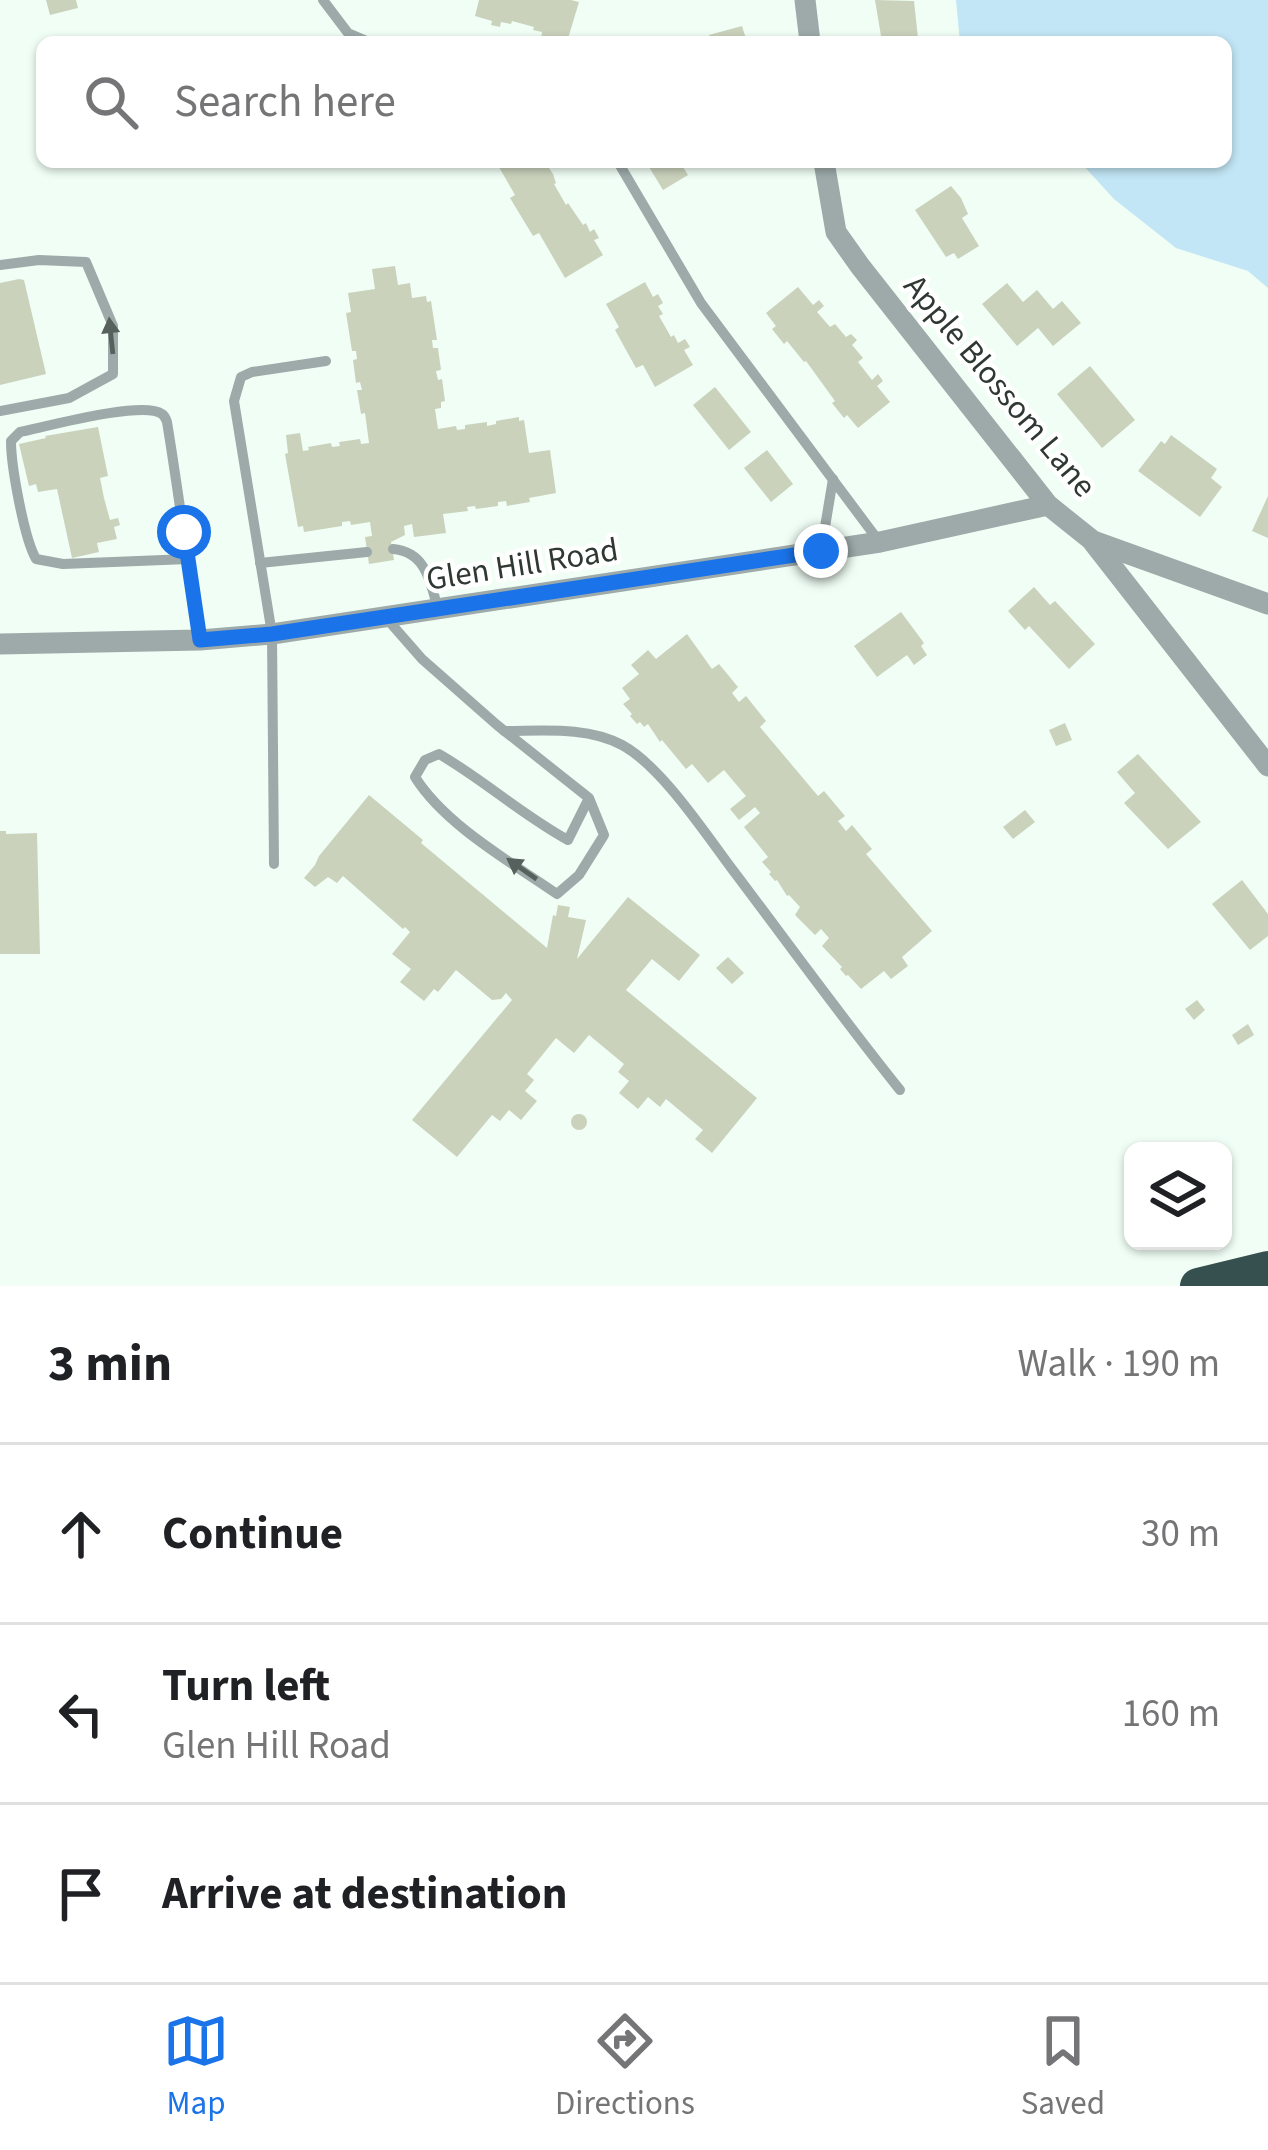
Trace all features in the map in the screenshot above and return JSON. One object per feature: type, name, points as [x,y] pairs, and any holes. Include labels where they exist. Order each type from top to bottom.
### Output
[{"type":"highway","points":[[1198,1286],[1268,1269]]},
{"type":"street","points":[[805,0],[809,36]]},
{"type":"street","name":"Apple Blossom Lane","points":[[825,168],[836,232],[1048,505],[1093,541],[1268,604]]},
{"type":"street","name":"Glen Hill Road","points":[[0,644],[272,634],[880,542],[1048,505]]},
{"type":"street","points":[[1093,541],[1268,766]]},
{"type":"lane","points":[[323,0],[355,36]]},
{"type":"lane","points":[[622,168],[701,303],[880,542]]},
{"type":"lane","points":[[0,266],[39,260],[86,262],[113,326],[113,374],[69,398],[0,411]]},
{"type":"lane","points":[[274,864],[272,634],[234,400],[241,377],[252,372],[326,362]]},
{"type":"lane","points":[[188,559],[95,563],[36,559],[11,441],[20,432],[115,412],[163,415],[167,422],[188,559],[200,640]]},
{"type":"lane","points":[[821,551],[832,479]]},
{"type":"lane","points":[[393,549],[416,555],[422,562],[438,609]]},
{"type":"lane","points":[[260,563],[367,552]]},
{"type":"lane","points":[[385,617],[422,659],[589,798],[604,835],[580,875],[557,894],[427,795],[416,777],[425,760],[439,754],[568,840],[589,798]]},
{"type":"lane","points":[[504,731],[593,734],[638,755],[707,835],[900,1090]]},
{"type":"water","points":[[956,0],[1268,0],[1268,288],[1248,271],[1176,248],[1114,199],[1086,168],[1232,168],[1232,36],[959,36]]},
{"type":"building","points":[[46,0],[76,0],[78,8],[50,15]]},
{"type":"building","points":[[479,0],[579,2],[569,36],[541,36],[534,27],[512,21],[501,22],[500,27],[475,16]]},
{"type":"building","points":[[875,0],[914,1],[918,36],[881,36]]},
{"type":"building","points":[[742,26],[745,36],[709,36]]},
{"type":"building","points":[[499,168],[549,168],[566,205],[590,232],[594,229],[603,255],[565,278],[539,233],[533,236],[510,198],[515,195]]},
{"type":"building","points":[[650,168],[684,168],[688,175],[663,190]]},
{"type":"building","points":[[951,186],[961,198],[968,214],[962,218],[979,246],[958,259],[954,253],[946,257],[915,210]]},
{"type":"building","points":[[395,266],[398,285],[410,283],[412,298],[426,296],[431,301],[437,340],[432,340],[433,348],[438,348],[441,370],[436,371],[445,401],[435,409],[438,429],[465,429],[465,425],[487,422],[487,426],[519,417],[524,420],[529,453],[550,450],[556,493],[529,498],[530,502],[507,506],[506,501],[498,502],[498,506],[443,514],[446,533],[414,537],[412,524],[404,526],[405,535],[391,542],[394,560],[369,564],[365,537],[372,536],[370,522],[342,522],[342,526],[304,532],[303,526],[298,527],[286,435],[300,433],[303,451],[360,439],[361,444],[369,443],[346,313],[351,312],[348,293],[375,289],[372,269]]},
{"type":"building","points":[[24,280],[46,374],[0,385],[0,283]]},
{"type":"building","points":[[645,282],[653,297],[658,294],[663,303],[658,306],[663,314],[659,316],[671,337],[678,343],[685,339],[690,347],[684,350],[693,365],[655,387],[643,365],[636,368],[606,304]]},
{"type":"building","points":[[1007,283],[1023,302],[1037,290],[1053,309],[1062,301],[1081,323],[1053,346],[1038,328],[1017,346],[982,304]]},
{"type":"building","points":[[798,287],[813,305],[819,300],[824,306],[817,312],[830,327],[835,324],[846,337],[851,334],[857,340],[852,345],[863,358],[858,362],[872,380],[878,374],[883,381],[877,386],[890,402],[858,428],[832,403],[835,401],[806,361],[772,329],[776,326],[766,313]]},
{"type":"building","points":[[1090,366],[1135,420],[1102,448],[1057,394]]},
{"type":"building","points":[[715,387],[751,432],[729,450],[693,405]]},
{"type":"building","points":[[98,427],[108,476],[100,478],[104,498],[110,520],[118,518],[120,525],[114,527],[117,539],[97,543],[99,552],[72,558],[57,489],[38,492],[36,484],[29,486],[19,444]]},
{"type":"building","points":[[1171,435],[1217,469],[1211,478],[1222,487],[1200,517],[1138,471]]},
{"type":"building","points":[[767,450],[793,484],[771,502],[744,468]]},
{"type":"building","points":[[1268,496],[1268,538],[1252,531]]},
{"type":"building","points":[[1034,587],[1050,605],[1055,601],[1095,644],[1069,669],[1008,611]]},
{"type":"building","points":[[901,612],[924,643],[921,646],[927,655],[914,665],[907,655],[877,677],[854,646]]},
{"type":"building","points":[[687,634],[712,669],[719,664],[738,687],[732,693],[739,702],[746,696],[766,721],[760,727],[818,796],[824,791],[845,816],[838,821],[846,831],[852,825],[872,849],[866,854],[932,931],[902,957],[908,966],[891,979],[884,971],[861,989],[846,976],[822,946],[829,938],[821,929],[815,935],[795,915],[800,907],[762,862],[768,857],[744,827],[760,813],[755,807],[739,820],[730,809],[746,796],[724,770],[708,783],[692,764],[686,769],[648,724],[637,724],[630,716],[623,704],[630,699],[622,688],[639,674],[631,665],[648,650],[656,659]]},
{"type":"building","points":[[1065,723],[1072,740],[1056,746],[1049,730]]},
{"type":"building","points":[[1138,754],[1201,822],[1168,849],[1124,803],[1135,793],[1117,772]]},
{"type":"building","points":[[369,795],[547,948],[558,905],[570,907],[568,917],[586,920],[577,959],[628,897],[700,955],[679,981],[652,959],[626,990],[757,1098],[712,1153],[695,1139],[703,1130],[666,1099],[660,1107],[648,1097],[638,1109],[619,1093],[629,1081],[618,1072],[624,1064],[589,1035],[574,1053],[556,1038],[527,1074],[534,1080],[525,1091],[537,1101],[521,1120],[509,1110],[500,1121],[492,1115],[457,1157],[412,1120],[512,1000],[506,993],[492,1000],[456,970],[424,1001],[400,982],[411,969],[392,954],[410,932],[343,876],[337,883],[328,877],[315,887],[304,878]]},
{"type":"building","points":[[1025,810],[1035,822],[1013,839],[1003,827]]},
{"type":"building","points":[[0,831],[37,833],[40,954],[0,954]]},
{"type":"building","points":[[1242,880],[1268,914],[1268,936],[1250,950],[1212,904]]},
{"type":"building","points":[[728,957],[744,973],[732,984],[716,968]]},
{"type":"building","points":[[1197,1000],[1205,1010],[1194,1020],[1185,1009]]},
{"type":"building","points":[[1248,1024],[1254,1035],[1238,1045],[1232,1035]]},
{"type":"building","points":[[579,1114],[587,1122],[579,1130],[571,1122]]},
{"type":"route","points":[[184,532],[200,640],[272,634],[821,551]]}]
